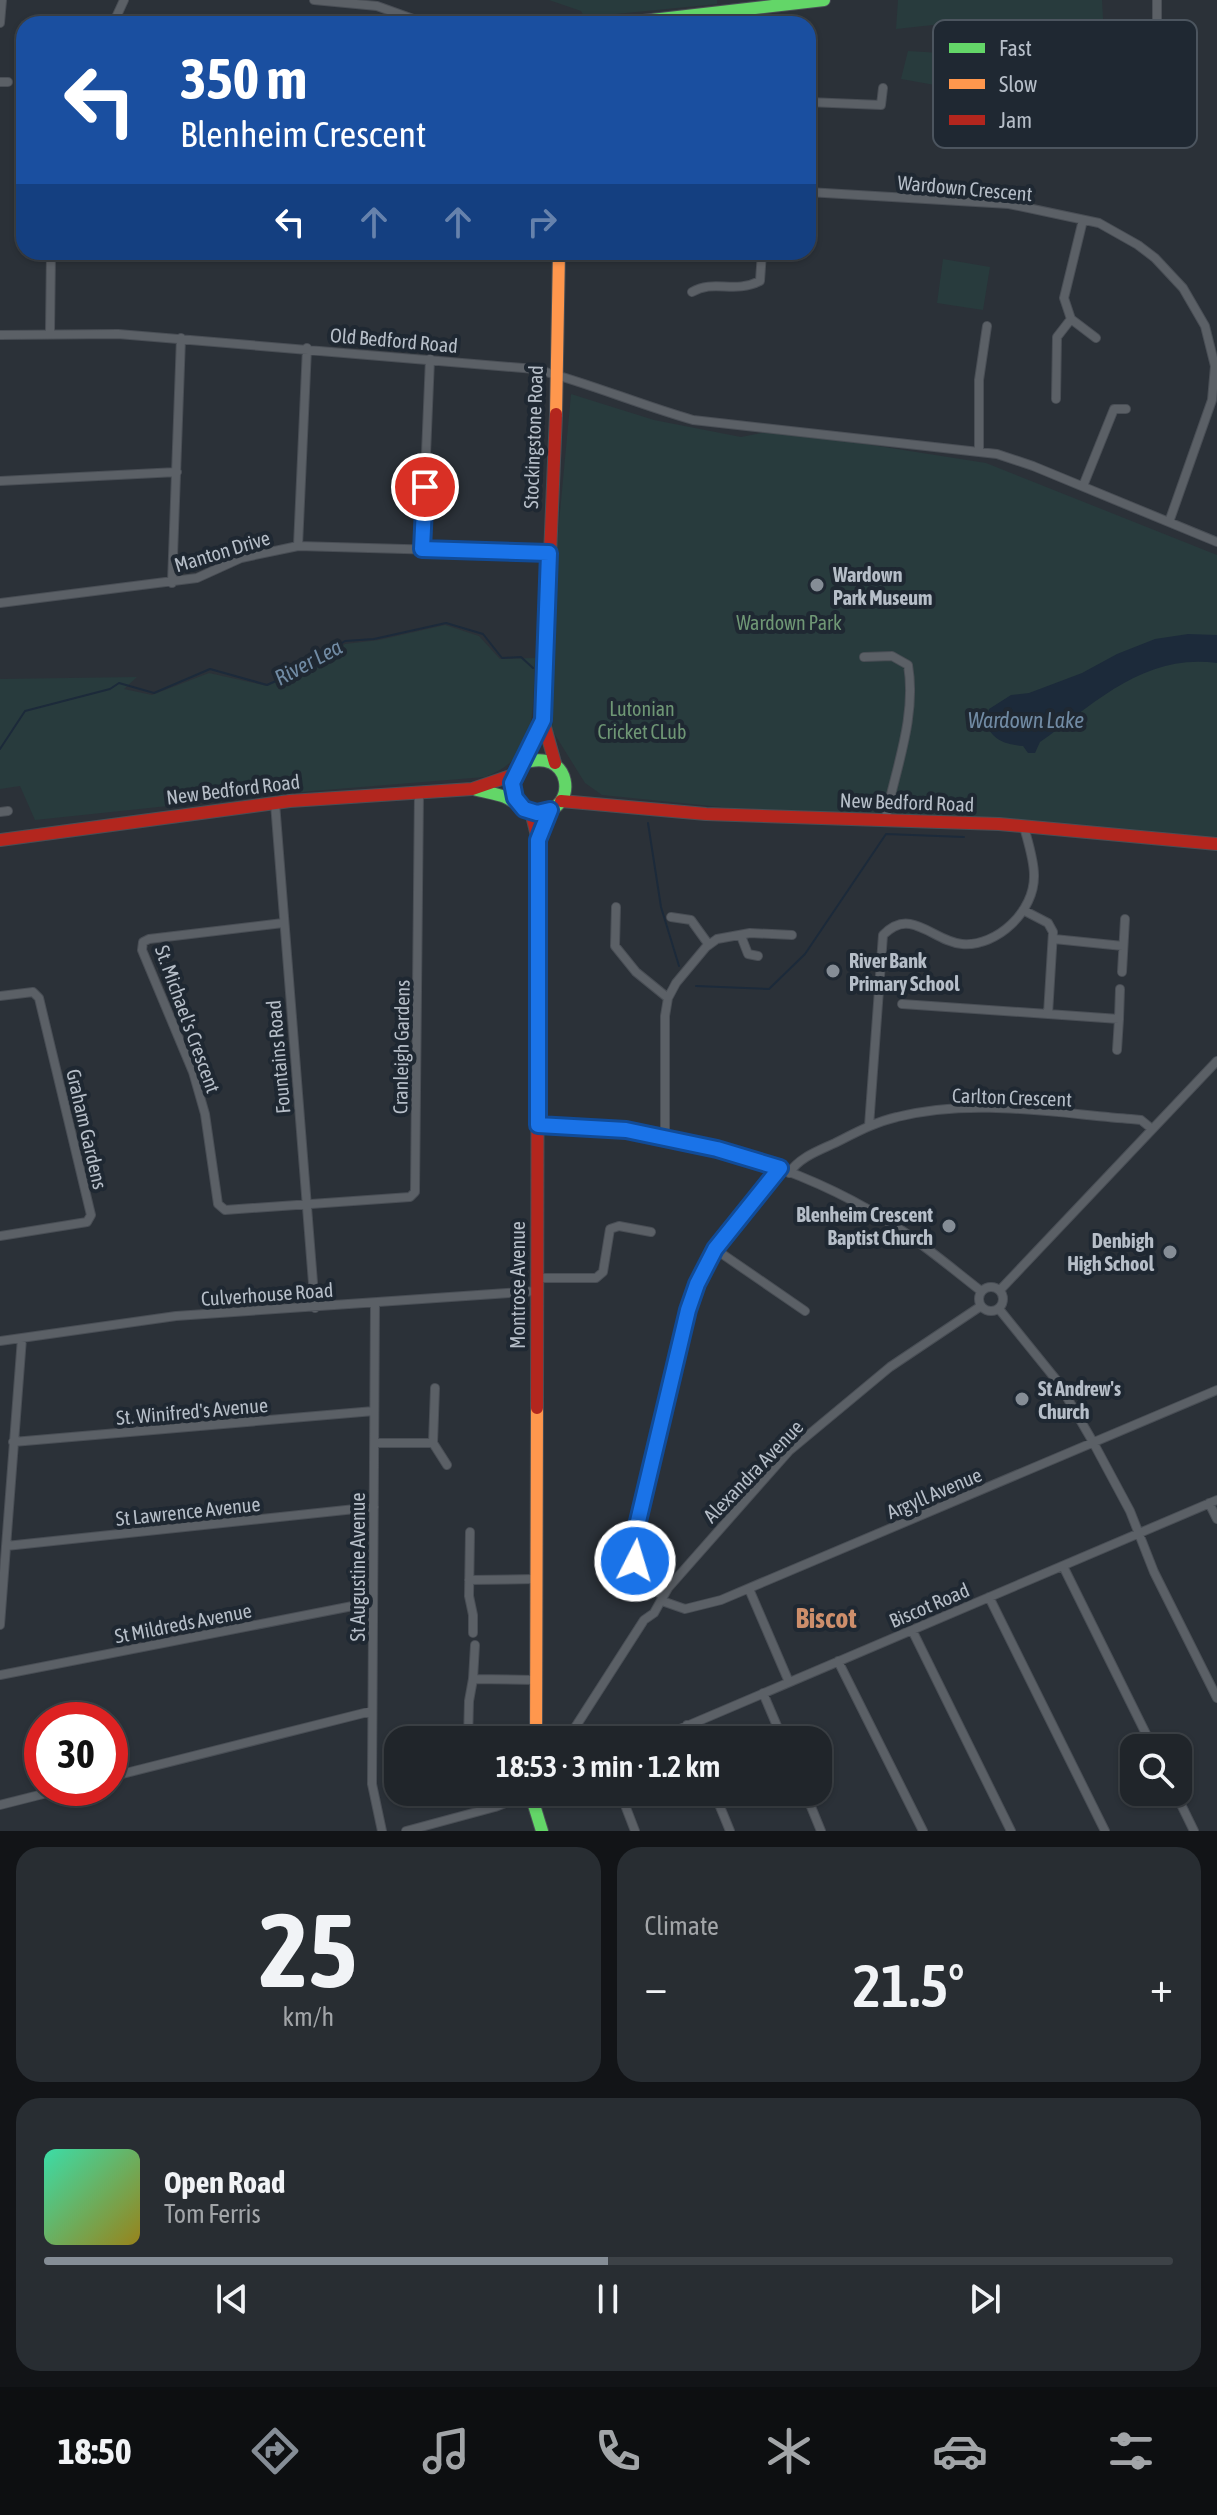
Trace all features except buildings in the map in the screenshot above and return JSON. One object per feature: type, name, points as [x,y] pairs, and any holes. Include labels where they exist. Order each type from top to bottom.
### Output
[{"type":"main road","points":[[686,16],[824,0]]},
{"type":"main road","name":"Stockingstone Road","points":[[555,763],[543,720],[559,260]]},
{"type":"main road","name":"Stockingstone Road","points":[[517,770],[543,720]]},
{"type":"main road","points":[[538,758],[555,763],[564,775],[565,793],[561,801],[550,810],[531,811],[519,804],[512,790],[517,770],[538,758]]},
{"type":"main road","name":"New Bedford Road","points":[[472,789],[517,770]]},
{"type":"main road","name":"New Bedford Road","points":[[564,775],[596,801]]},
{"type":"main road","name":"New Bedford Road","points":[[0,840],[275,803],[419,791],[472,789],[507,797],[519,804]]},
{"type":"main road","name":"New Bedford Road","points":[[561,801],[596,801],[633,808],[706,814],[1024,827],[1217,844]]},
{"type":"main road","name":"Montrose Avenue","points":[[538,840],[550,810]]},
{"type":"main road","name":"Montrose Avenue","points":[[531,811],[538,840],[535,1579],[537,1726]]},
{"type":"main road","points":[[535,1806],[542,1831]]},
{"type":"street","points":[[0,23],[2,0]]},
{"type":"street","points":[[314,0],[377,6],[405,16]]},
{"type":"street","points":[[816,102],[881,105],[883,88]]},
{"type":"street","name":"Wardown Crescent","points":[[816,192],[1009,204],[1099,223],[1125,236],[1155,258],[1183,288],[1205,326],[1215,366],[1212,400],[1169,522]]},
{"type":"street","points":[[1083,220],[1064,298],[1071,319],[1096,338]]},
{"type":"street","points":[[50,333],[51,260]]},
{"type":"street","points":[[692,292],[702,286],[746,288],[760,281],[761,260]]},
{"type":"street","points":[[1056,399],[1057,337],[1071,319]]},
{"type":"street","points":[[987,326],[979,380],[979,451],[1013,459],[1217,542]]},
{"type":"street","name":"Old Bedford Road","points":[[0,335],[50,333],[181,338],[535,369],[693,420],[979,451]]},
{"type":"street","points":[[172,583],[181,338]]},
{"type":"street","points":[[298,546],[307,348]]},
{"type":"street","points":[[422,549],[430,359]]},
{"type":"street","points":[[1083,486],[1114,409],[1126,409]]},
{"type":"street","points":[[0,481],[177,472]]},
{"type":"street","name":"Manton Drive","points":[[0,603],[172,583],[197,578],[241,558],[298,546],[549,553]]},
{"type":"street","points":[[864,657],[900,658],[908,665],[911,684],[907,727],[885,821]]},
{"type":"street","name":"Cranleigh Gardens","points":[[307,1204],[410,1197],[415,1192],[419,791]]},
{"type":"street","name":"Fountains Road","points":[[275,803],[315,1308]]},
{"type":"street","points":[[869,1126],[883,935],[899,924],[912,924],[942,939],[961,944],[993,939],[1023,910],[1032,892],[1034,875],[1024,827]]},
{"type":"street","points":[[616,907],[615,946],[636,972],[668,998]]},
{"type":"street","points":[[1023,910],[1048,923],[1054,939],[1048,1014]]},
{"type":"street","points":[[671,917],[691,920],[709,945]]},
{"type":"street","points":[[1122,972],[1125,919]]},
{"type":"street","name":"St. Michael's Crescent","points":[[283,923],[149,939],[143,942],[142,950],[193,1072],[205,1114],[218,1204],[225,1210],[307,1204]]},
{"type":"street","points":[[665,1138],[665,1016],[668,998],[676,983],[724,932],[741,936],[750,933],[792,935]]},
{"type":"street","points":[[741,936],[748,954],[758,956]]},
{"type":"street","points":[[1054,939],[1123,946]]},
{"type":"street","points":[[1117,1050],[1120,989]]},
{"type":"street","name":"Graham Gardens","points":[[0,996],[33,992],[39,998],[91,1215],[87,1222],[0,1236]]},
{"type":"street","points":[[902,1004],[1119,1019]]},
{"type":"street","points":[[1000,1290],[1217,1061]]},
{"type":"street","name":"Carlton Crescent","points":[[663,1598],[641,1583],[635,1561],[635,1534],[688,1310],[715,1249],[784,1170],[869,1126],[913,1113],[976,1108],[1141,1120],[1152,1129]]},
{"type":"street","points":[[538,1125],[597,1127],[665,1138],[717,1149],[784,1170],[899,1228],[981,1291]]},
{"type":"street","name":"Culverhouse Road","points":[[0,1341],[176,1316],[375,1303],[596,1278],[603,1272],[610,1229],[619,1226],[651,1232]]},
{"type":"street","points":[[715,1249],[805,1311]]},
{"type":"street","points":[[992,1287],[1000,1290],[1003,1302],[999,1309],[991,1311],[981,1306],[978,1298],[981,1291],[992,1287]]},
{"type":"street","name":"St Augustine Avenue","points":[[375,1303],[372,1784],[382,1831]]},
{"type":"street","name":"Alexandra Avenue","points":[[576,1726],[644,1620],[654,1613],[701,1548],[789,1451],[890,1367],[981,1306]]},
{"type":"street","points":[[999,1309],[1058,1382],[1093,1442],[1130,1511],[1137,1534],[1217,1698]]},
{"type":"street","points":[[0,1625],[22,1338]]},
{"type":"street","points":[[435,1388],[433,1443],[447,1465]]},
{"type":"street","name":"Argyll Avenue","points":[[663,1598],[678,1609],[721,1600],[1217,1390]]},
{"type":"street","name":"St. Winifred's Avenue","points":[[13,1442],[374,1411]]},
{"type":"street","points":[[375,1443],[433,1443]]},
{"type":"street","points":[[1213,1502],[1217,1519]]},
{"type":"street","name":"Biscot Road","points":[[687,1725],[1213,1502]]},
{"type":"street","name":"St Lawrence Avenue","points":[[6,1546],[374,1507]]},
{"type":"street","points":[[470,1532],[469,1596],[473,1633]]},
{"type":"street","points":[[1063,1566],[1146,1734]]},
{"type":"street","points":[[469,1580],[535,1579]]},
{"type":"street","points":[[749,1589],[789,1682]]},
{"type":"street","points":[[989,1597],[1105,1831]]},
{"type":"street","name":"St Mildreds Avenue","points":[[0,1675],[373,1602]]},
{"type":"street","points":[[912,1630],[1011,1831]]},
{"type":"street","points":[[468,1726],[475,1645]]},
{"type":"street","points":[[838,1661],[923,1831]]},
{"type":"street","points":[[473,1679],[535,1680]]},
{"type":"street","points":[[763,1693],[777,1726]]},
{"type":"street","points":[[128,1772],[372,1711]]},
{"type":"street","points":[[0,1805],[24,1799]]},
{"type":"street","points":[[406,1831],[498,1806]]},
{"type":"street","points":[[625,1806],[635,1831]]},
{"type":"street","points":[[720,1806],[730,1831]]},
{"type":"street","points":[[811,1806],[821,1831]]},
{"type":"street","points":[[1182,1806],[1194,1831]]},
{"type":"green space","points":[[549,0],[717,0],[717,4],[610,16],[584,16],[581,11]]},
{"type":"green space","points":[[898,0],[1102,0],[1103,20],[933,20],[933,25],[896,29]]},
{"type":"green space","points":[[908,51],[933,52],[933,85],[901,79]]},
{"type":"green space","points":[[943,259],[990,267],[983,310],[937,303]]},
{"type":"green space","name":"Wardown Park","points":[[571,394],[654,420],[741,437],[776,430],[986,463],[1217,555],[1217,837],[1033,820],[731,808],[602,795],[585,783],[552,730],[556,555]]},
{"type":"green space","points":[[445,625],[479,636],[500,659],[535,658],[530,728],[524,743],[516,757],[485,777],[312,791],[35,820],[20,786],[0,789],[0,679],[137,677],[124,689],[152,695],[209,673],[267,686],[301,671],[345,644],[379,640]]},
{"type":"water","name":"Wardown Lake","points":[[1188,634],[1217,635],[1217,663],[1190,662],[1166,666],[1121,684],[1040,742],[1035,753],[1028,753],[1023,746],[1001,741],[985,724],[989,709],[1011,695],[1029,693],[1082,673],[1117,654],[1155,639]]},
{"type":"waterway","name":"River Lea","points":[[0,749],[25,711],[110,689],[119,683],[154,693],[210,669],[267,685],[300,670],[345,641],[374,639],[446,623],[483,634],[502,658],[521,657],[533,668]]},
{"type":"waterway","name":"River Lea","points":[[648,823],[661,907],[679,966]]},
{"type":"waterway","name":"River Lea","points":[[696,986],[769,989],[805,954],[886,834],[964,837]]},
{"type":"traffic: fast","points":[[686,16],[824,0]]},
{"type":"traffic: fast","points":[[521,764],[543,720]]},
{"type":"traffic: fast","points":[[474,789],[540,812],[553,809],[561,801],[565,780],[560,770],[551,763],[538,760],[521,764],[512,784],[519,804]]},
{"type":"traffic: fast","points":[[534,1806],[542,1831]]},
{"type":"traffic: slow","points":[[556,414],[559,260]]},
{"type":"traffic: slow","points":[[536,1726],[537,1408]]},
{"type":"traffic: jam","points":[[555,763],[543,720],[556,414]]},
{"type":"traffic: jam","points":[[0,840],[290,801],[472,789],[513,775]]},
{"type":"traffic: jam","points":[[561,801],[706,814],[999,824],[1217,844]]},
{"type":"traffic: jam","points":[[531,811],[538,840],[537,1408]]},
{"type":"place","name":"Wardown Park Museum","points":[[817,585]]},
{"type":"place","name":"River Bank Primary School","points":[[833,971]]},
{"type":"place","name":"Blenheim Crescent Baptist Church","points":[[949,1226]]},
{"type":"place","name":"Denbigh High School","points":[[1170,1252]]},
{"type":"place","name":"St Andrew's Church","points":[[1022,1399]]},
{"type":"district","name":"Biscot","points":[[826,1618]]},
{"type":"route","points":[[425,487],[422,549],[549,553],[543,720],[513,775],[512,783],[515,798],[524,809],[537,813],[550,810],[538,840],[538,1125],[626,1130],[717,1149],[780,1168],[726,1232],[697,1284],[688,1310],[635,1534],[635,1561]]},
{"type":"park label","name":"Lutonian Cricket CLub","points":[[642,720]]}]
